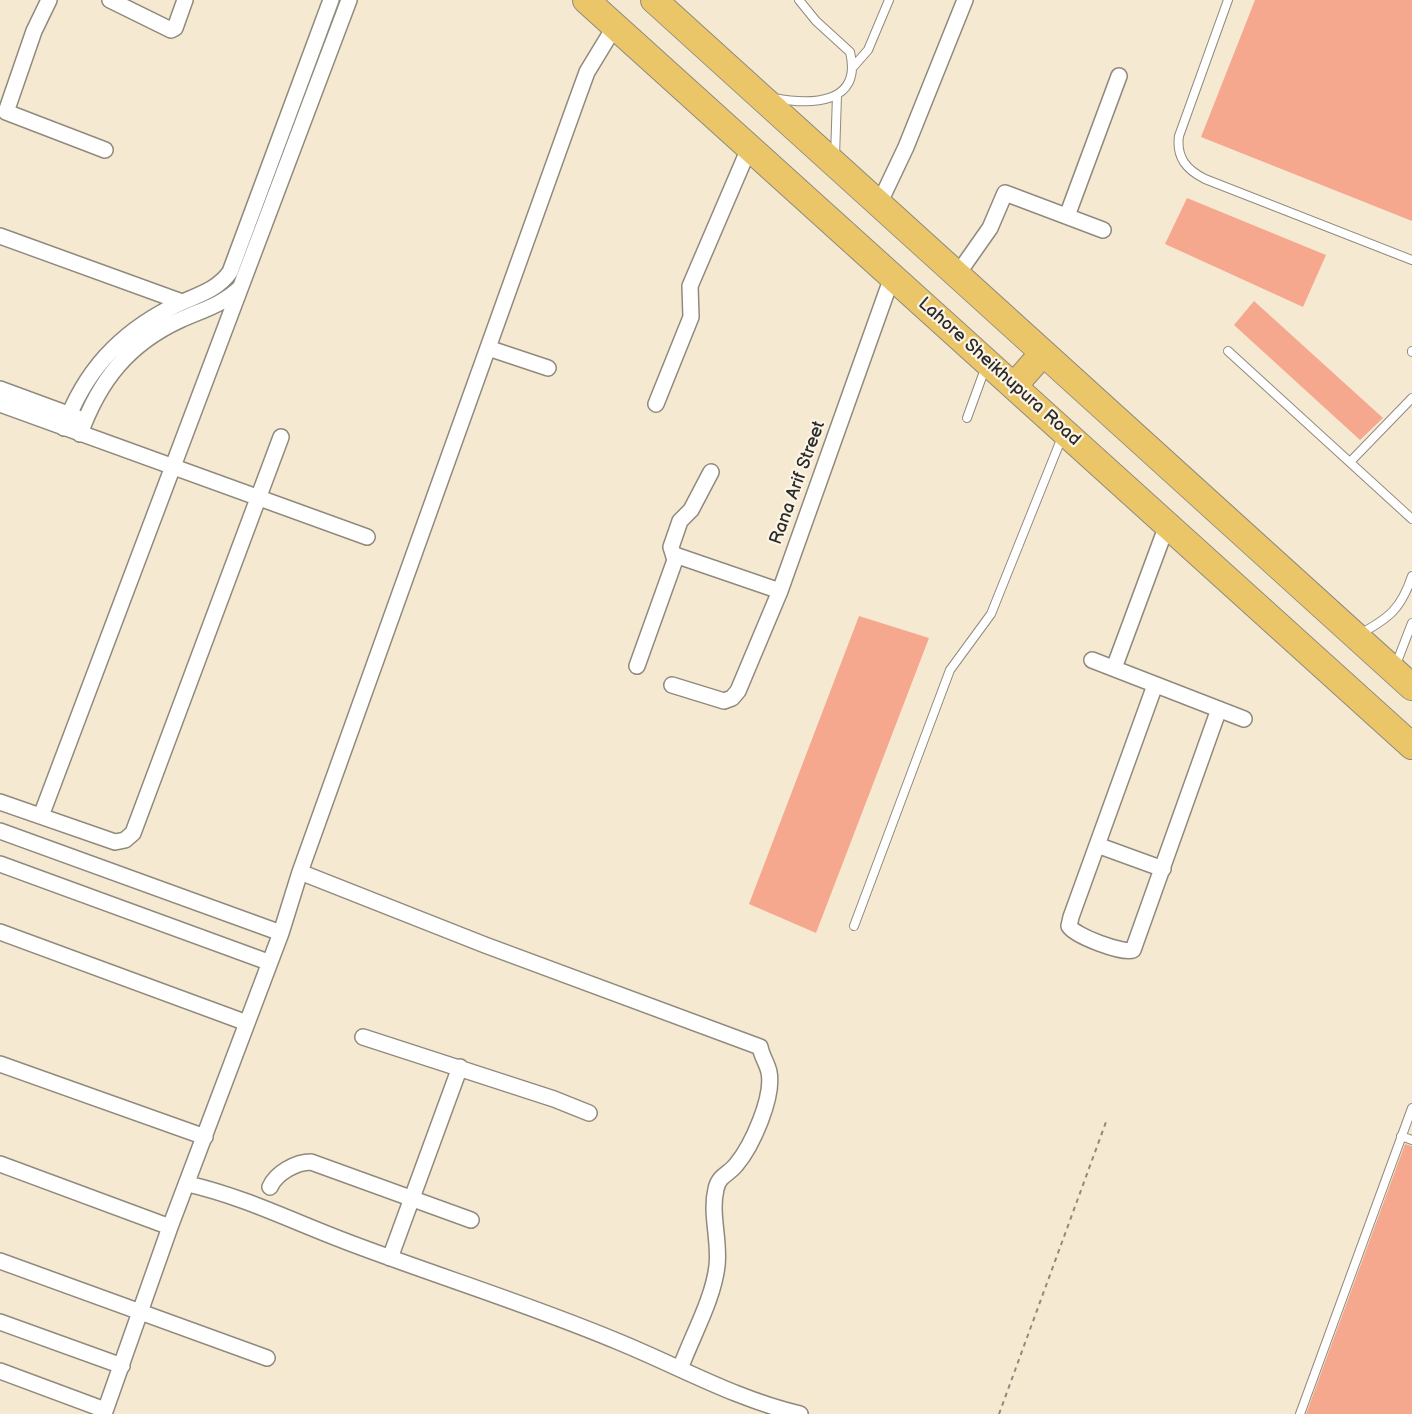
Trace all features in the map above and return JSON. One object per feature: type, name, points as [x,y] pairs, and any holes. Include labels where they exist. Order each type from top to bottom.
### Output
[{"type":"highway","name":"Lahore Sheikhupura Road","points":[[586,0],[1065,430],[1412,746]]},
{"type":"highway","points":[[667,7],[755,92],[1403,679]]},
{"type":"highway","points":[[1014,386],[1042,354]]},
{"type":"street","points":[[49,0],[34,32],[6,112],[105,150]]},
{"type":"street","points":[[110,0],[171,30],[175,28],[185,0]]},
{"type":"street","points":[[66,421],[82,385],[102,359],[155,316],[215,287],[230,272],[331,0]]},
{"type":"street","points":[[41,816],[349,0]]},
{"type":"street","points":[[879,204],[906,147],[966,0]]},
{"type":"street","points":[[0,1371],[105,1412],[170,1227],[188,1184],[268,962],[281,933],[300,872],[587,72],[615,26]]},
{"type":"street","points":[[1067,216],[1119,76]]},
{"type":"street","points":[[656,404],[691,317],[690,286],[750,146]]},
{"type":"street","points":[[957,275],[990,228],[1005,194],[1103,230]]},
{"type":"street","points":[[0,236],[182,302]]},
{"type":"street","name":"Rana Arif Street","points":[[672,685],[724,701],[732,698],[738,691],[780,591],[892,277]]},
{"type":"street","points":[[83,427],[101,387],[133,351],[168,326],[223,302],[241,287]]},
{"type":"street","points":[[488,348],[548,368]]},
{"type":"street","points":[[0,389],[66,421]]},
{"type":"street","points":[[0,404],[83,427],[173,467],[366,537]]},
{"type":"street","points":[[0,802],[116,842],[125,840],[133,833],[281,437]]},
{"type":"street","points":[[637,666],[675,560],[670,547],[680,521],[691,510],[711,472]]},
{"type":"street","points":[[1114,668],[1167,525]]},
{"type":"street","points":[[675,555],[780,591]]},
{"type":"street","points":[[1092,660],[1244,719]]},
{"type":"street","points":[[1155,684],[1069,926],[1075,933],[1122,951],[1129,952],[1134,948],[1219,710]]},
{"type":"street","points":[[0,831],[281,933]]},
{"type":"street","points":[[1097,845],[1163,869]]},
{"type":"street","points":[[0,864],[268,962]]},
{"type":"street","points":[[300,872],[485,945],[760,1047],[762,1060],[769,1072],[767,1100],[741,1158],[718,1182],[715,1195],[718,1252],[716,1275],[680,1369]]},
{"type":"street","points":[[0,932],[247,1023]]},
{"type":"street","points":[[363,1037],[460,1067],[589,1113]]},
{"type":"street","points":[[0,1064],[205,1137]]},
{"type":"street","points":[[390,1258],[460,1067]]},
{"type":"street","points":[[270,1187],[284,1172],[308,1161],[471,1220]]},
{"type":"street","points":[[0,1164],[170,1227]]},
{"type":"street","points":[[188,1184],[239,1198],[390,1258],[594,1331],[758,1403],[800,1414]]},
{"type":"street","points":[[0,1261],[267,1358]]},
{"type":"street","points":[[0,1322],[122,1366]]},
{"type":"lane","points":[[799,0],[816,21],[850,52],[853,67]]},
{"type":"lane","points":[[837,166],[834,132],[837,95],[849,80],[853,67],[868,50],[889,0]]},
{"type":"lane","points":[[1228,0],[1179,136],[1178,150],[1184,164],[1206,179],[1412,260]]},
{"type":"lane","points":[[755,92],[808,102],[837,95]]},
{"type":"lane","points":[[1228,351],[1412,519]]},
{"type":"lane","points":[[968,418],[988,362]]},
{"type":"lane","points":[[1350,462],[1412,398]]},
{"type":"lane","points":[[854,926],[950,670],[991,614],[1065,430]]},
{"type":"lane","points":[[1356,637],[1394,611],[1405,595],[1412,576]]},
{"type":"lane","points":[[1403,679],[1412,623]]},
{"type":"lane","points":[[1300,1414],[1412,1108]]},
{"type":"lane","points":[[1401,1136],[1412,1140]]},
{"type":"path","points":[[999,1414],[1106,1122]]},
{"type":"building","points":[[1255,0],[1412,0],[1412,221],[1201,137]]},
{"type":"building","points":[[1187,198],[1326,255],[1303,307],[1165,244]]},
{"type":"building","points":[[1254,301],[1383,418],[1360,440],[1234,325]]},
{"type":"building","points":[[859,616],[929,638],[816,933],[749,904]]},
{"type":"building","points":[[1405,1144],[1412,1146],[1412,1414],[1306,1414]]}]
